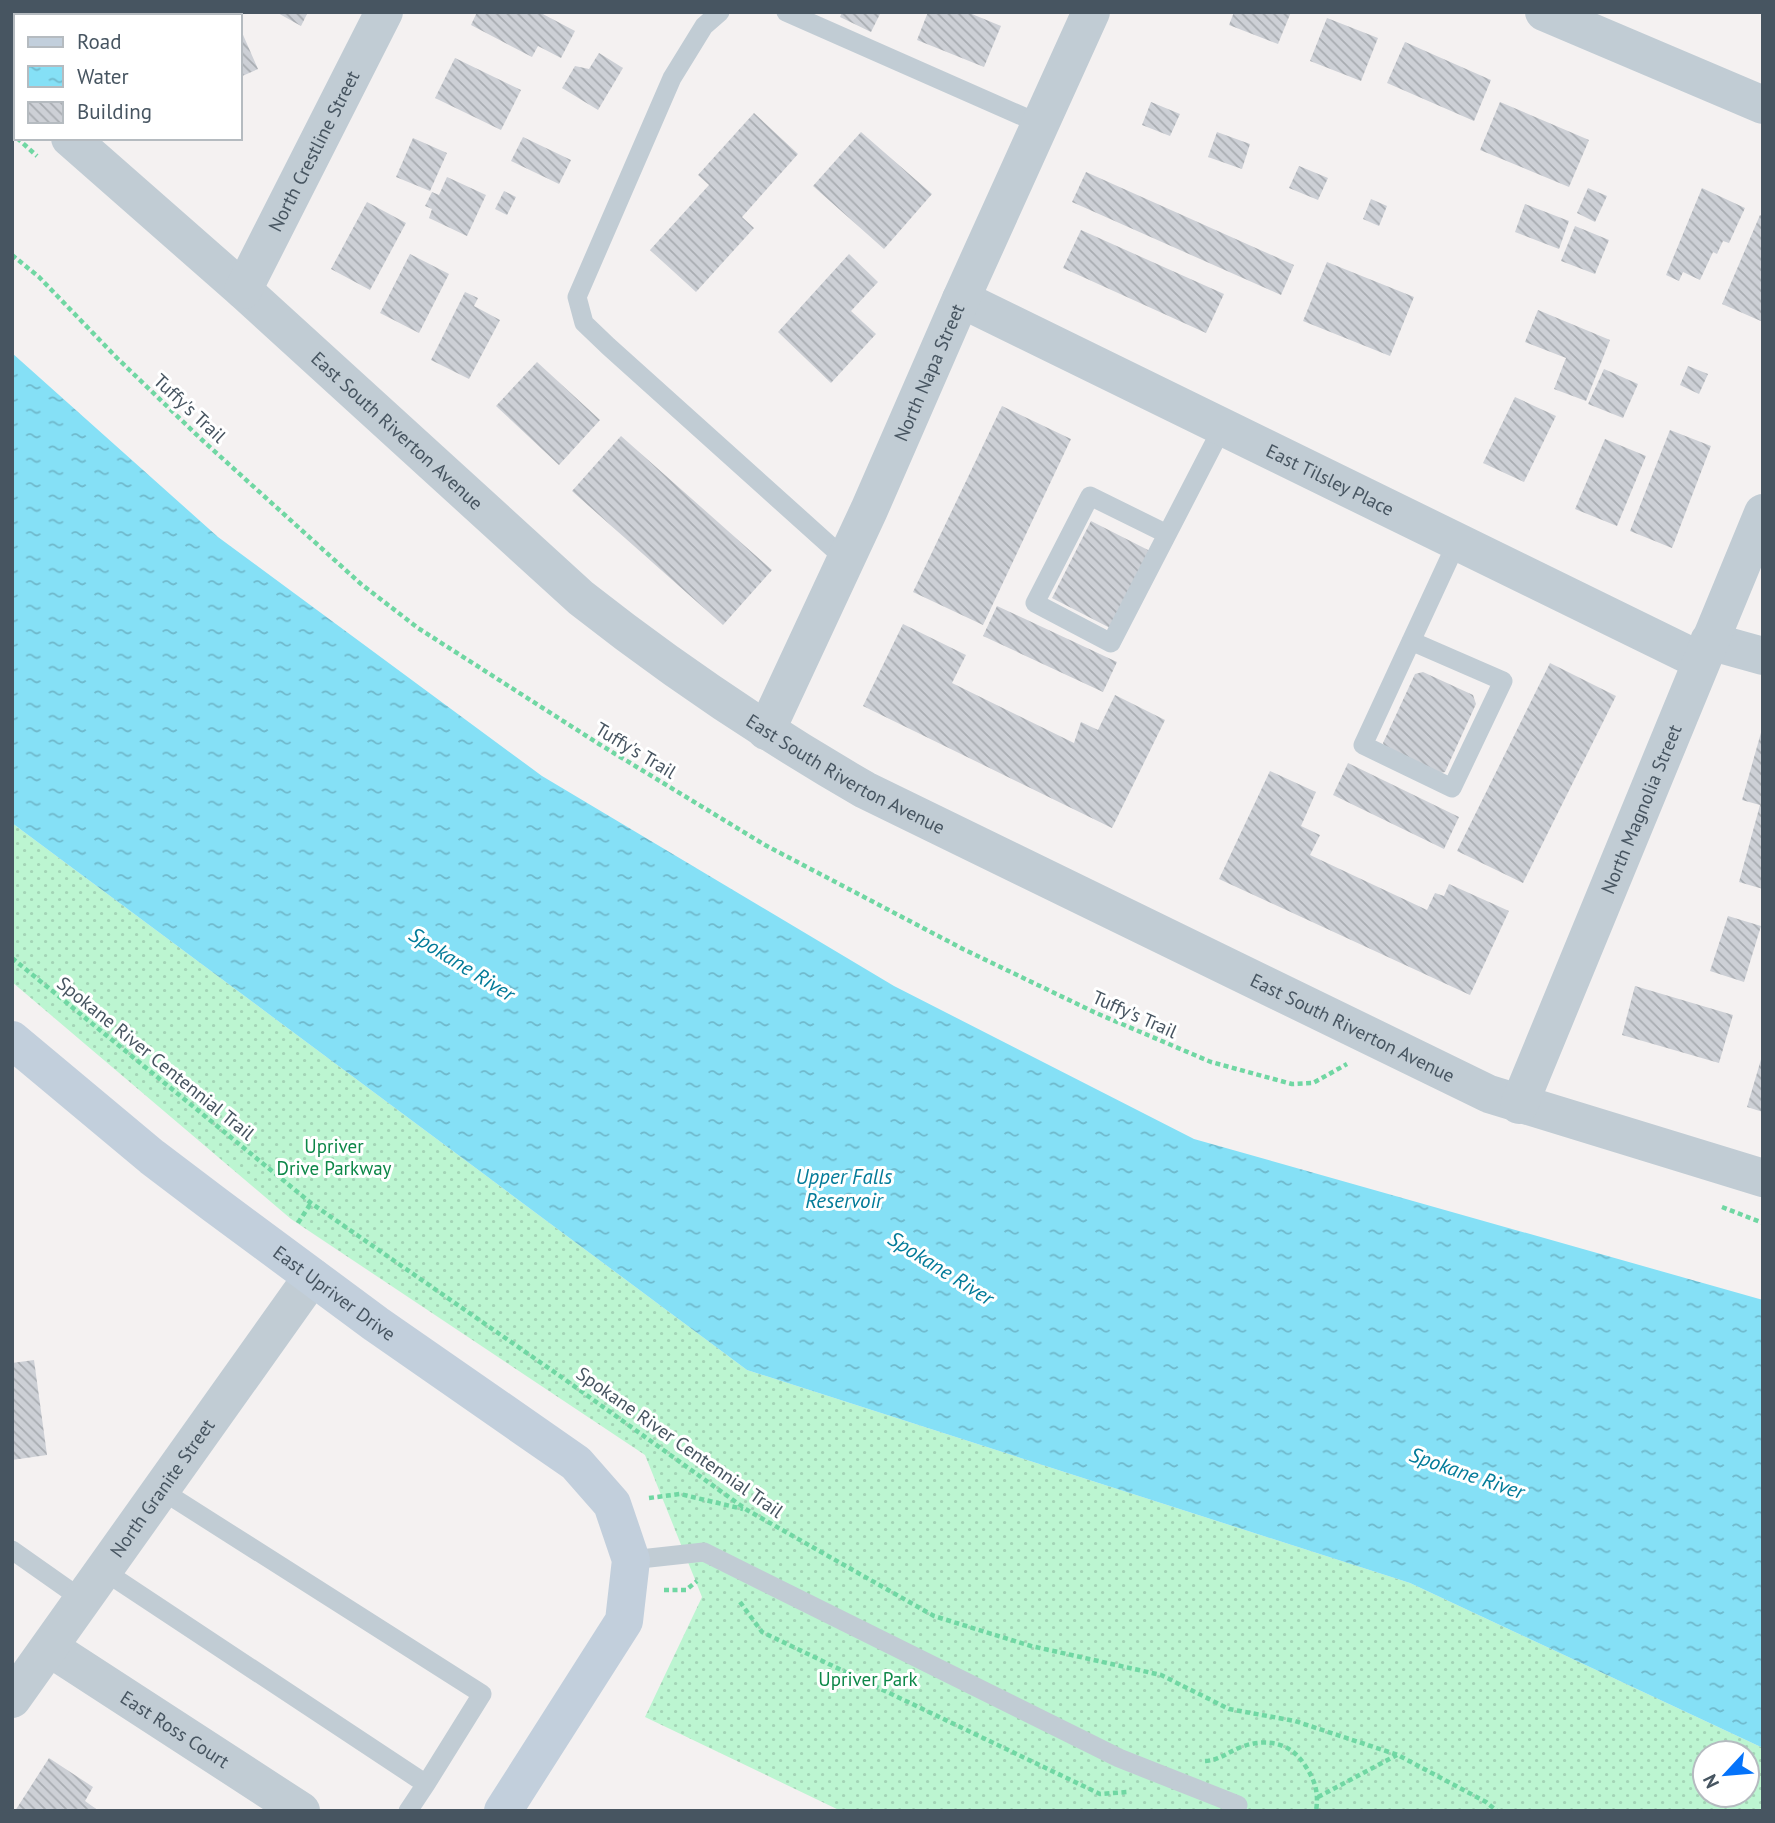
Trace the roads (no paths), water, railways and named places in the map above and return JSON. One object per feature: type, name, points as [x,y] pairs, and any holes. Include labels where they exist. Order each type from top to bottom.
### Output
[{"type":"street","name":"North Crestline Street","points":[[243,290],[384,12]]},
{"type":"street","name":"North Napa Street","points":[[766,731],[1091,12]]},
{"type":"street","points":[[1544,12],[1763,105]]},
{"type":"street","name":"East South Riverton Avenue","points":[[72,140],[243,290],[581,598],[636,641],[766,731],[865,790],[1477,1088],[1520,1105],[1763,1178]]},
{"type":"street","name":"East Tilsley Place","points":[[961,299],[1457,542],[1705,651],[1763,656]]},
{"type":"street","name":"North Magnolia Street","points":[[1520,1105],[1763,513]]},
{"type":"street","name":"East Upriver Drive","points":[[12,1040],[152,1157],[312,1277],[576,1463],[612,1504],[629,1575]]},
{"type":"street","name":"North Granite Street","points":[[12,1699],[312,1277]]},
{"type":"street","points":[[503,1811],[624,1620],[629,1575]]},
{"type":"street","name":"East Ross Court","points":[[50,1648],[301,1811]]},
{"type":"lane","points":[[720,12],[704,26],[672,78],[577,297],[584,323],[845,560]]},
{"type":"lane","points":[[786,12],[1040,124]]},
{"type":"lane","points":[[1167,534],[1090,496],[1035,603],[1111,643],[1222,428]]},
{"type":"lane","points":[[1411,641],[1503,681],[1452,788],[1363,745],[1411,641],[1457,542]]},
{"type":"lane","points":[[161,1490],[482,1694],[408,1811]]},
{"type":"lane","points":[[12,1550],[94,1586],[426,1784]]},
{"type":"lane","points":[[629,1575],[704,1552],[1119,1758],[1238,1805],[1235,1811]]},
{"type":"water","name":"Upper Falls Reservoir","points":[[12,353],[218,537],[542,776],[894,986],[1194,1139],[1763,1300],[1763,1748],[1761,1739],[1744,1739],[1410,1583],[747,1370],[12,823]]},
{"type":"water label","name":"Spokane River","points":[[462,964]]},
{"type":"water label","name":"Spokane River","points":[[941,1268]]},
{"type":"water label","name":"Spokane River","points":[[1467,1473]]},
{"type":"park label","name":"Upriver Drive Parkway","points":[[334,1157]]},
{"type":"park label","name":"Upriver Park","points":[[868,1679]]}]
